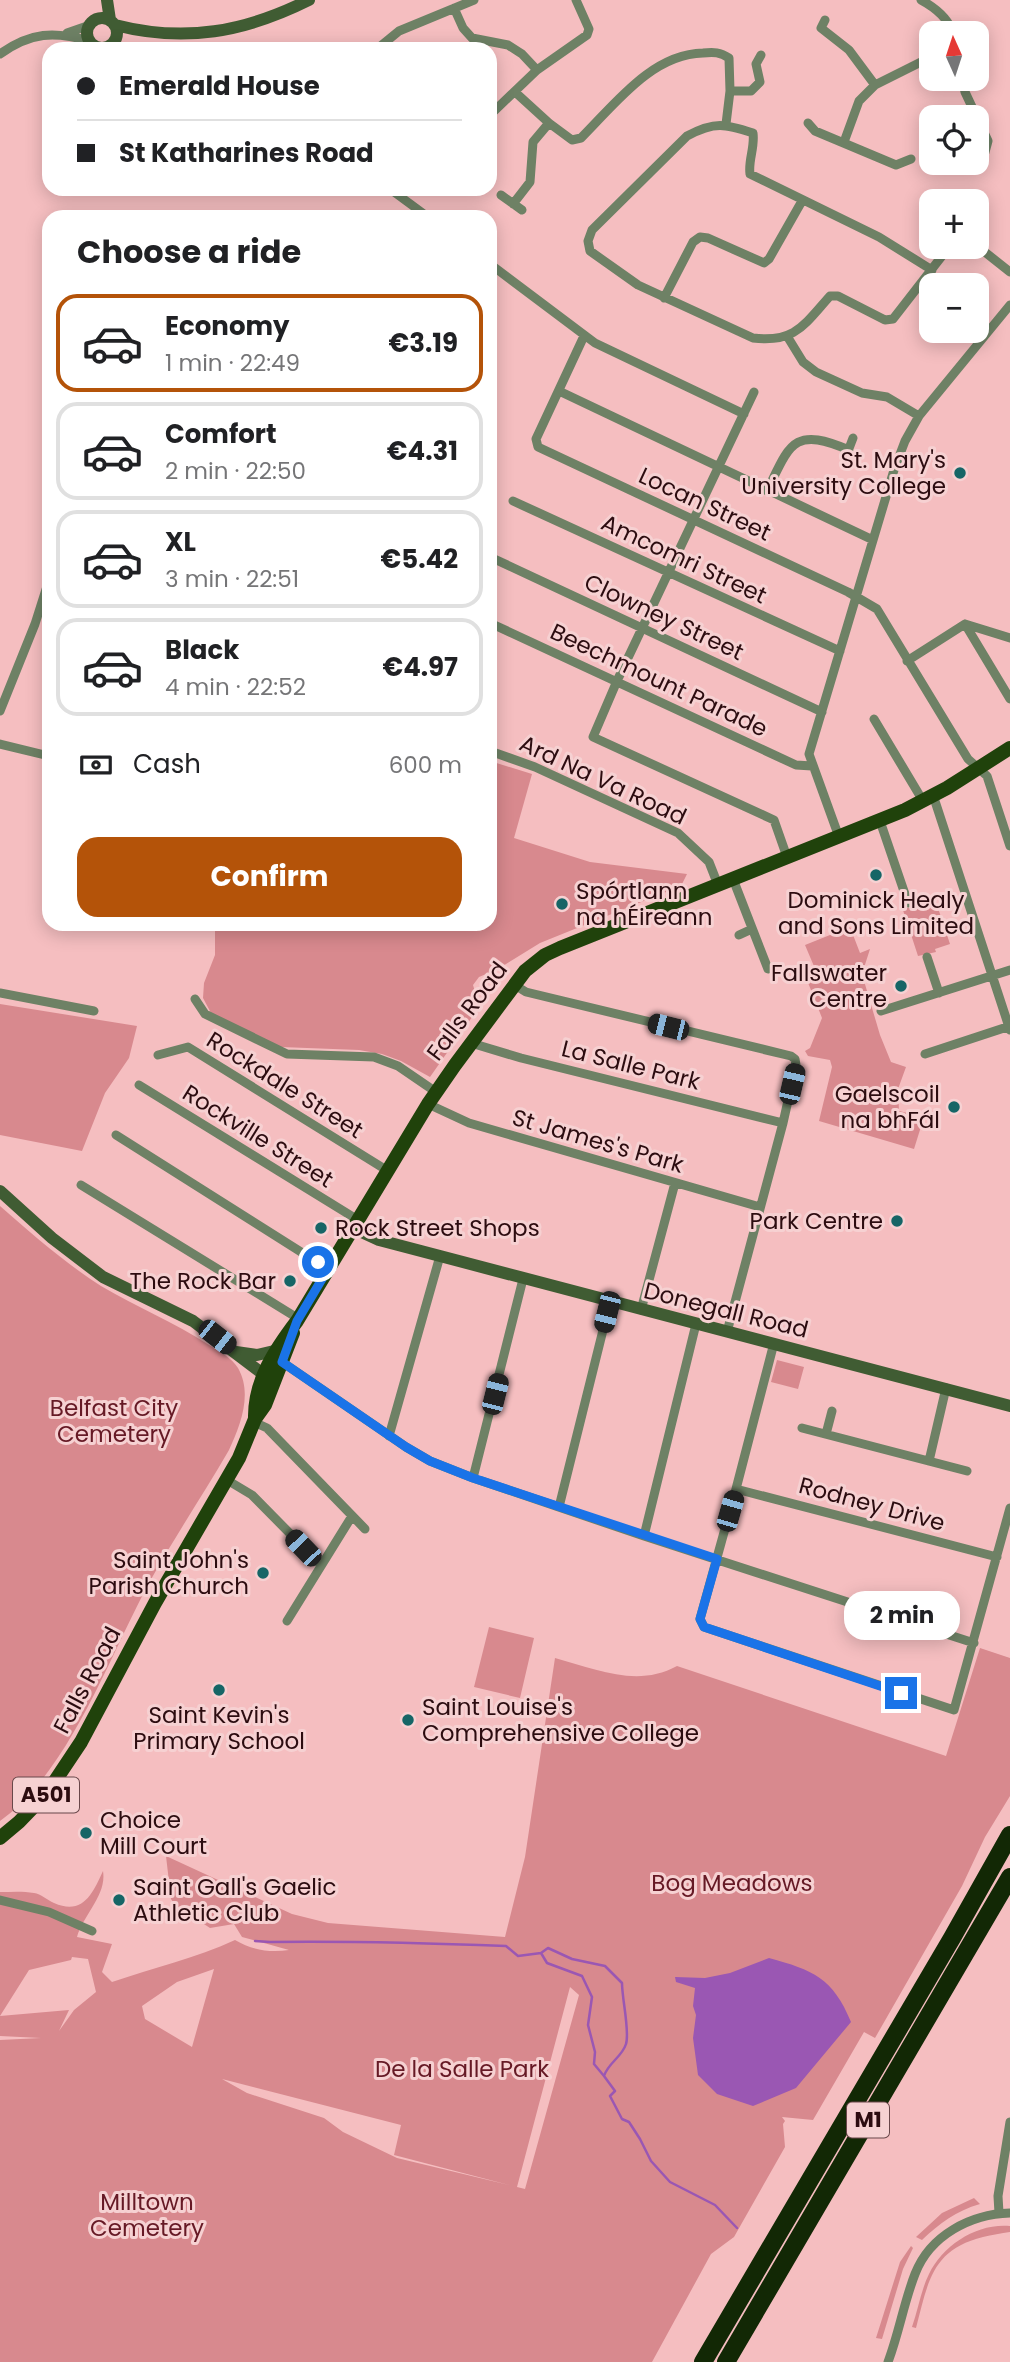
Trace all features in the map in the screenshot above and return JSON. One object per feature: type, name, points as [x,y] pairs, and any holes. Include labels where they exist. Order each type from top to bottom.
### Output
[{"type":"highway","name":"M1","points":[[703,2362],[1010,1835]]},
{"type":"highway","name":"M1","points":[[726,2362],[1010,1877]]},
{"type":"main road","name":"Falls Road","points":[[0,1838],[47,1793],[81,1742],[155,1603],[227,1480],[265,1405],[269,1376],[298,1320],[432,1098],[513,984],[537,960],[560,948],[880,821],[928,798],[1010,748]]},
{"type":"street","points":[[101,0],[103,22]]},
{"type":"street","points":[[90,41],[88,35],[103,22],[107,0]]},
{"type":"street","points":[[65,34],[103,22],[146,33],[188,34],[249,26],[309,0]]},
{"type":"street","points":[[385,42],[398,31],[474,0]]},
{"type":"street","points":[[497,109],[537,70],[587,35],[589,29],[576,0]]},
{"type":"street","points":[[921,0],[936,8],[946,21]]},
{"type":"street","points":[[454,8],[463,28],[472,38],[490,42]]},
{"type":"street","points":[[825,20],[821,28],[849,50],[875,85]]},
{"type":"street","points":[[103,22],[117,31],[115,41],[146,33]]},
{"type":"street","points":[[0,54],[13,44],[48,34],[65,34],[90,41]]},
{"type":"street","points":[[497,44],[522,54],[537,70]]},
{"type":"street","points":[[515,92],[572,140],[581,138],[627,92],[658,66],[677,57],[720,52],[729,58],[730,91],[726,124]]},
{"type":"street","points":[[730,91],[751,91],[760,82],[756,64],[761,55]]},
{"type":"street","points":[[844,142],[859,101],[875,85],[919,63]]},
{"type":"street","points":[[513,204],[530,182],[533,142],[549,123]]},
{"type":"street","points":[[808,123],[814,131],[896,165],[911,159]]},
{"type":"street","points":[[932,270],[879,237],[750,174],[753,134],[726,124],[701,128],[687,136],[592,230],[588,241],[590,251],[638,285],[753,338],[780,338],[805,326],[830,296],[838,296],[885,320],[892,319],[932,270],[940,259]]},
{"type":"street","points":[[501,195],[522,210]]},
{"type":"street","points":[[400,196],[418,210]]},
{"type":"street","points":[[664,299],[693,242],[700,237],[764,263],[786,232],[802,201]]},
{"type":"street","points":[[989,255],[1010,272]]},
{"type":"street","points":[[497,269],[595,343],[744,414]]},
{"type":"street","points":[[839,837],[809,754],[873,540],[905,441],[919,416],[1010,305]]},
{"type":"street","points":[[584,335],[559,391],[873,540]]},
{"type":"street","points":[[787,335],[803,362],[816,372],[862,393],[887,397],[919,416]]},
{"type":"street","name":"Locan Street","points":[[559,391],[536,439],[538,447],[877,609],[968,759],[986,776],[1010,846]]},
{"type":"street","points":[[754,392],[593,737],[774,820],[787,857]]},
{"type":"street","points":[[767,491],[784,456],[795,443],[811,438],[827,441],[847,454],[853,439]]},
{"type":"street","name":"Amcomri Street","points":[[513,501],[840,651]]},
{"type":"street","name":"Clowney Street","points":[[497,560],[822,712]]},
{"type":"street","points":[[0,711],[42,602]]},
{"type":"street","points":[[907,661],[965,624],[1010,638]]},
{"type":"street","points":[[965,624],[1010,699]]},
{"type":"street","name":"Beechmount Parade","points":[[497,626],[796,765],[812,766]]},
{"type":"street","points":[[874,719],[928,798],[1010,1027],[925,1054]]},
{"type":"street","points":[[0,744],[42,754]]},
{"type":"street","name":"Ard Na Va Road","points":[[497,753],[535,767],[678,833],[709,862],[718,885]]},
{"type":"street","points":[[880,821],[908,902]]},
{"type":"street","points":[[733,879],[768,969]]},
{"type":"street","points":[[738,935],[752,929]]},
{"type":"street","points":[[927,957],[939,993]]},
{"type":"street","points":[[881,1012],[1010,970]]},
{"type":"street","points":[[513,984],[526,992],[795,1059],[783,1123],[727,1332]]},
{"type":"street","points":[[0,993],[94,1012]]},
{"type":"street","name":"St James's Park","points":[[195,999],[205,1014],[288,1054],[374,1058],[398,1066],[432,1098],[469,1123],[760,1207]]},
{"type":"street","name":"La Salle Park","points":[[471,1043],[521,1058],[783,1123]]},
{"type":"street","name":"Rockdale Street","points":[[158,1055],[188,1048],[388,1171]]},
{"type":"street","name":"Rockville Street","points":[[139,1085],[356,1224]]},
{"type":"street","points":[[116,1135],[328,1269]]},
{"type":"street","points":[[641,1310],[675,1183]]},
{"type":"street","points":[[81,1185],[298,1320]]},
{"type":"street","points":[[0,1191],[52,1238],[103,1277],[182,1315],[269,1376]]},
{"type":"street","name":"Donegall Road","points":[[356,1224],[379,1240],[1010,1406]]},
{"type":"street","points":[[389,1436],[440,1256]]},
{"type":"street","points":[[473,1478],[523,1279]]},
{"type":"street","points":[[559,1507],[610,1302]]},
{"type":"street","points":[[644,1536],[696,1324]]},
{"type":"street","points":[[774,1343],[700,1619],[704,1627],[954,1710],[1010,1508]]},
{"type":"street","points":[[236,1352],[278,1356],[389,1436],[430,1461],[473,1478],[974,1643]]},
{"type":"street","points":[[929,1461],[946,1388]]},
{"type":"street","points":[[826,1434],[832,1410]]},
{"type":"street","points":[[255,1421],[267,1428],[365,1530]]},
{"type":"street","points":[[802,1428],[967,1471]]},
{"type":"street","points":[[227,1480],[252,1495],[321,1565]]},
{"type":"street","name":"Rodney Drive","points":[[736,1489],[997,1557]]},
{"type":"street","points":[[287,1621],[352,1517]]},
{"type":"street","points":[[0,1900],[49,1912],[92,1931]]},
{"type":"street","points":[[999,2213],[998,2196],[1010,2122]]},
{"type":"street","points":[[888,2362],[915,2274],[927,2254],[942,2237],[964,2222],[999,2213],[1010,2213]]},
{"type":"green space","name":"Spórtlann na hÉireann","points":[[497,763],[532,774],[514,838],[590,862],[687,874],[681,886],[540,943],[498,969],[479,977],[473,985],[478,1002],[477,1010],[430,1077],[382,1054],[359,1050],[281,1047],[211,1013],[203,998],[204,983],[215,955],[215,931],[497,931]]},
{"type":"green space","points":[[936,902],[950,944],[935,949],[936,952],[918,956],[902,907],[917,909]]},
{"type":"green space","points":[[850,927],[860,953],[870,949],[862,974],[880,1035],[891,1062],[906,1067],[898,1089],[899,1111],[924,1117],[914,1149],[819,1121],[832,1067],[830,1060],[808,1056],[805,1051],[810,1048],[822,1018],[805,975],[816,971],[805,945]]},
{"type":"green space","points":[[0,1004],[137,1026],[129,1058],[105,1093],[82,1151],[0,1135]]},
{"type":"green space","name":"Belfast City Cemetery","points":[[0,1206],[62,1258],[101,1286],[182,1329],[229,1358],[242,1378],[245,1399],[241,1420],[229,1450],[149,1583],[67,1744],[25,1800],[0,1821]]},
{"type":"green space","points":[[777,1360],[804,1367],[798,1389],[771,1382]]},
{"type":"green space","points":[[489,1627],[534,1638],[520,1698],[474,1687]]},
{"type":"green space","points":[[980,1648],[1010,1658],[1010,1796],[875,2038],[864,2032],[813,2120],[782,2117],[785,2121],[785,2147],[734,2237],[711,2254],[652,2362],[0,2362],[0,2040],[41,2038],[0,2036],[0,2016],[0,1892],[34,1893],[54,1903],[72,1907],[86,1900],[103,1871],[98,1897],[77,1937],[112,1944],[102,1972],[112,1982],[190,1958],[235,1940],[261,1950],[289,1950],[242,1937],[234,1924],[210,1928],[175,1905],[171,1899],[166,1856],[292,1914],[328,1923],[505,1937],[525,1857],[555,1658],[601,1671],[632,1676],[647,1676],[677,1666],[946,1756]],"holes":[[[72,1957],[88,1959],[96,1992],[74,2010],[59,2031],[69,2010],[0,2016],[29,1970],[71,1960]],[[214,1969],[192,2047],[145,2019],[142,2006],[177,1982]],[[570,1987],[579,1995],[525,2189],[517,2187]],[[222,2079],[401,2125],[394,2155],[513,2186],[397,2158],[343,2132],[324,2118],[247,2093]]]},
{"type":"green space","points":[[974,2198],[980,2204],[949,2218],[922,2240],[916,2237],[942,2213]]},
{"type":"green space","points":[[1010,2226],[1010,2232],[966,2243],[952,2250],[942,2260],[929,2283],[916,2328],[912,2327],[926,2280],[943,2254],[952,2245],[974,2232],[985,2228]]},
{"type":"green space","points":[[911,2246],[913,2248],[903,2269],[882,2339],[876,2338],[900,2262]]},
{"type":"shaded area","points":[[769,1958],[798,1967],[820,1978],[837,1995],[851,2022],[796,2088],[753,2106],[717,2094],[698,2075],[693,2038],[695,1988],[676,1982],[675,1977],[705,1978],[730,1973]]},
{"type":"waterway","points":[[255,1941],[506,1946],[518,1956],[541,1953],[548,1948],[572,1959],[605,1966],[622,1983],[627,2032],[624,2049],[604,2076],[615,2091],[610,2096],[622,2119],[629,2122],[640,2139],[651,2161],[670,2182],[715,2205],[737,2228]]},
{"type":"waterway","points":[[541,1953],[547,1963],[582,1976],[592,1997],[588,2025],[595,2052],[594,2064],[604,2076]]},
{"type":"place","name":"St. Mary's University College","points":[[960,473]]},
{"type":"place","name":"Dominick Healy and Sons Limited","points":[[876,875]]},
{"type":"place","name":"Spórtlann na hÉireann","points":[[562,904]]},
{"type":"place","name":"Fallswater Centre","points":[[901,986]]},
{"type":"place","name":"Gaelscoil na bhFál","points":[[954,1107]]},
{"type":"place","name":"Park Centre","points":[[897,1221]]},
{"type":"place","name":"Rock Street Shops","points":[[321,1228]]},
{"type":"place","name":"The Rock Bar","points":[[290,1281]]},
{"type":"place","name":"Saint John's Parish Church","points":[[263,1573]]},
{"type":"place","name":"Saint Kevin's Primary School","points":[[219,1690]]},
{"type":"place","name":"Saint Louise's Comprehensive College","points":[[408,1720]]},
{"type":"place","name":"Choice Mill Court","points":[[86,1833]]},
{"type":"place","name":"Saint Gall's Gaelic Athletic Club","points":[[119,1900]]},
{"type":"route","points":[[318,1262],[328,1269],[297,1321],[282,1362],[430,1461],[473,1478],[717,1559],[700,1619],[704,1627],[901,1693]]},
{"type":"park label","name":"Bog Meadows","points":[[732,1883]]},
{"type":"park label","name":"De la Salle Park","points":[[462,2069]]},
{"type":"park label","name":"Milltown Cemetery","points":[[147,2215]]}]
